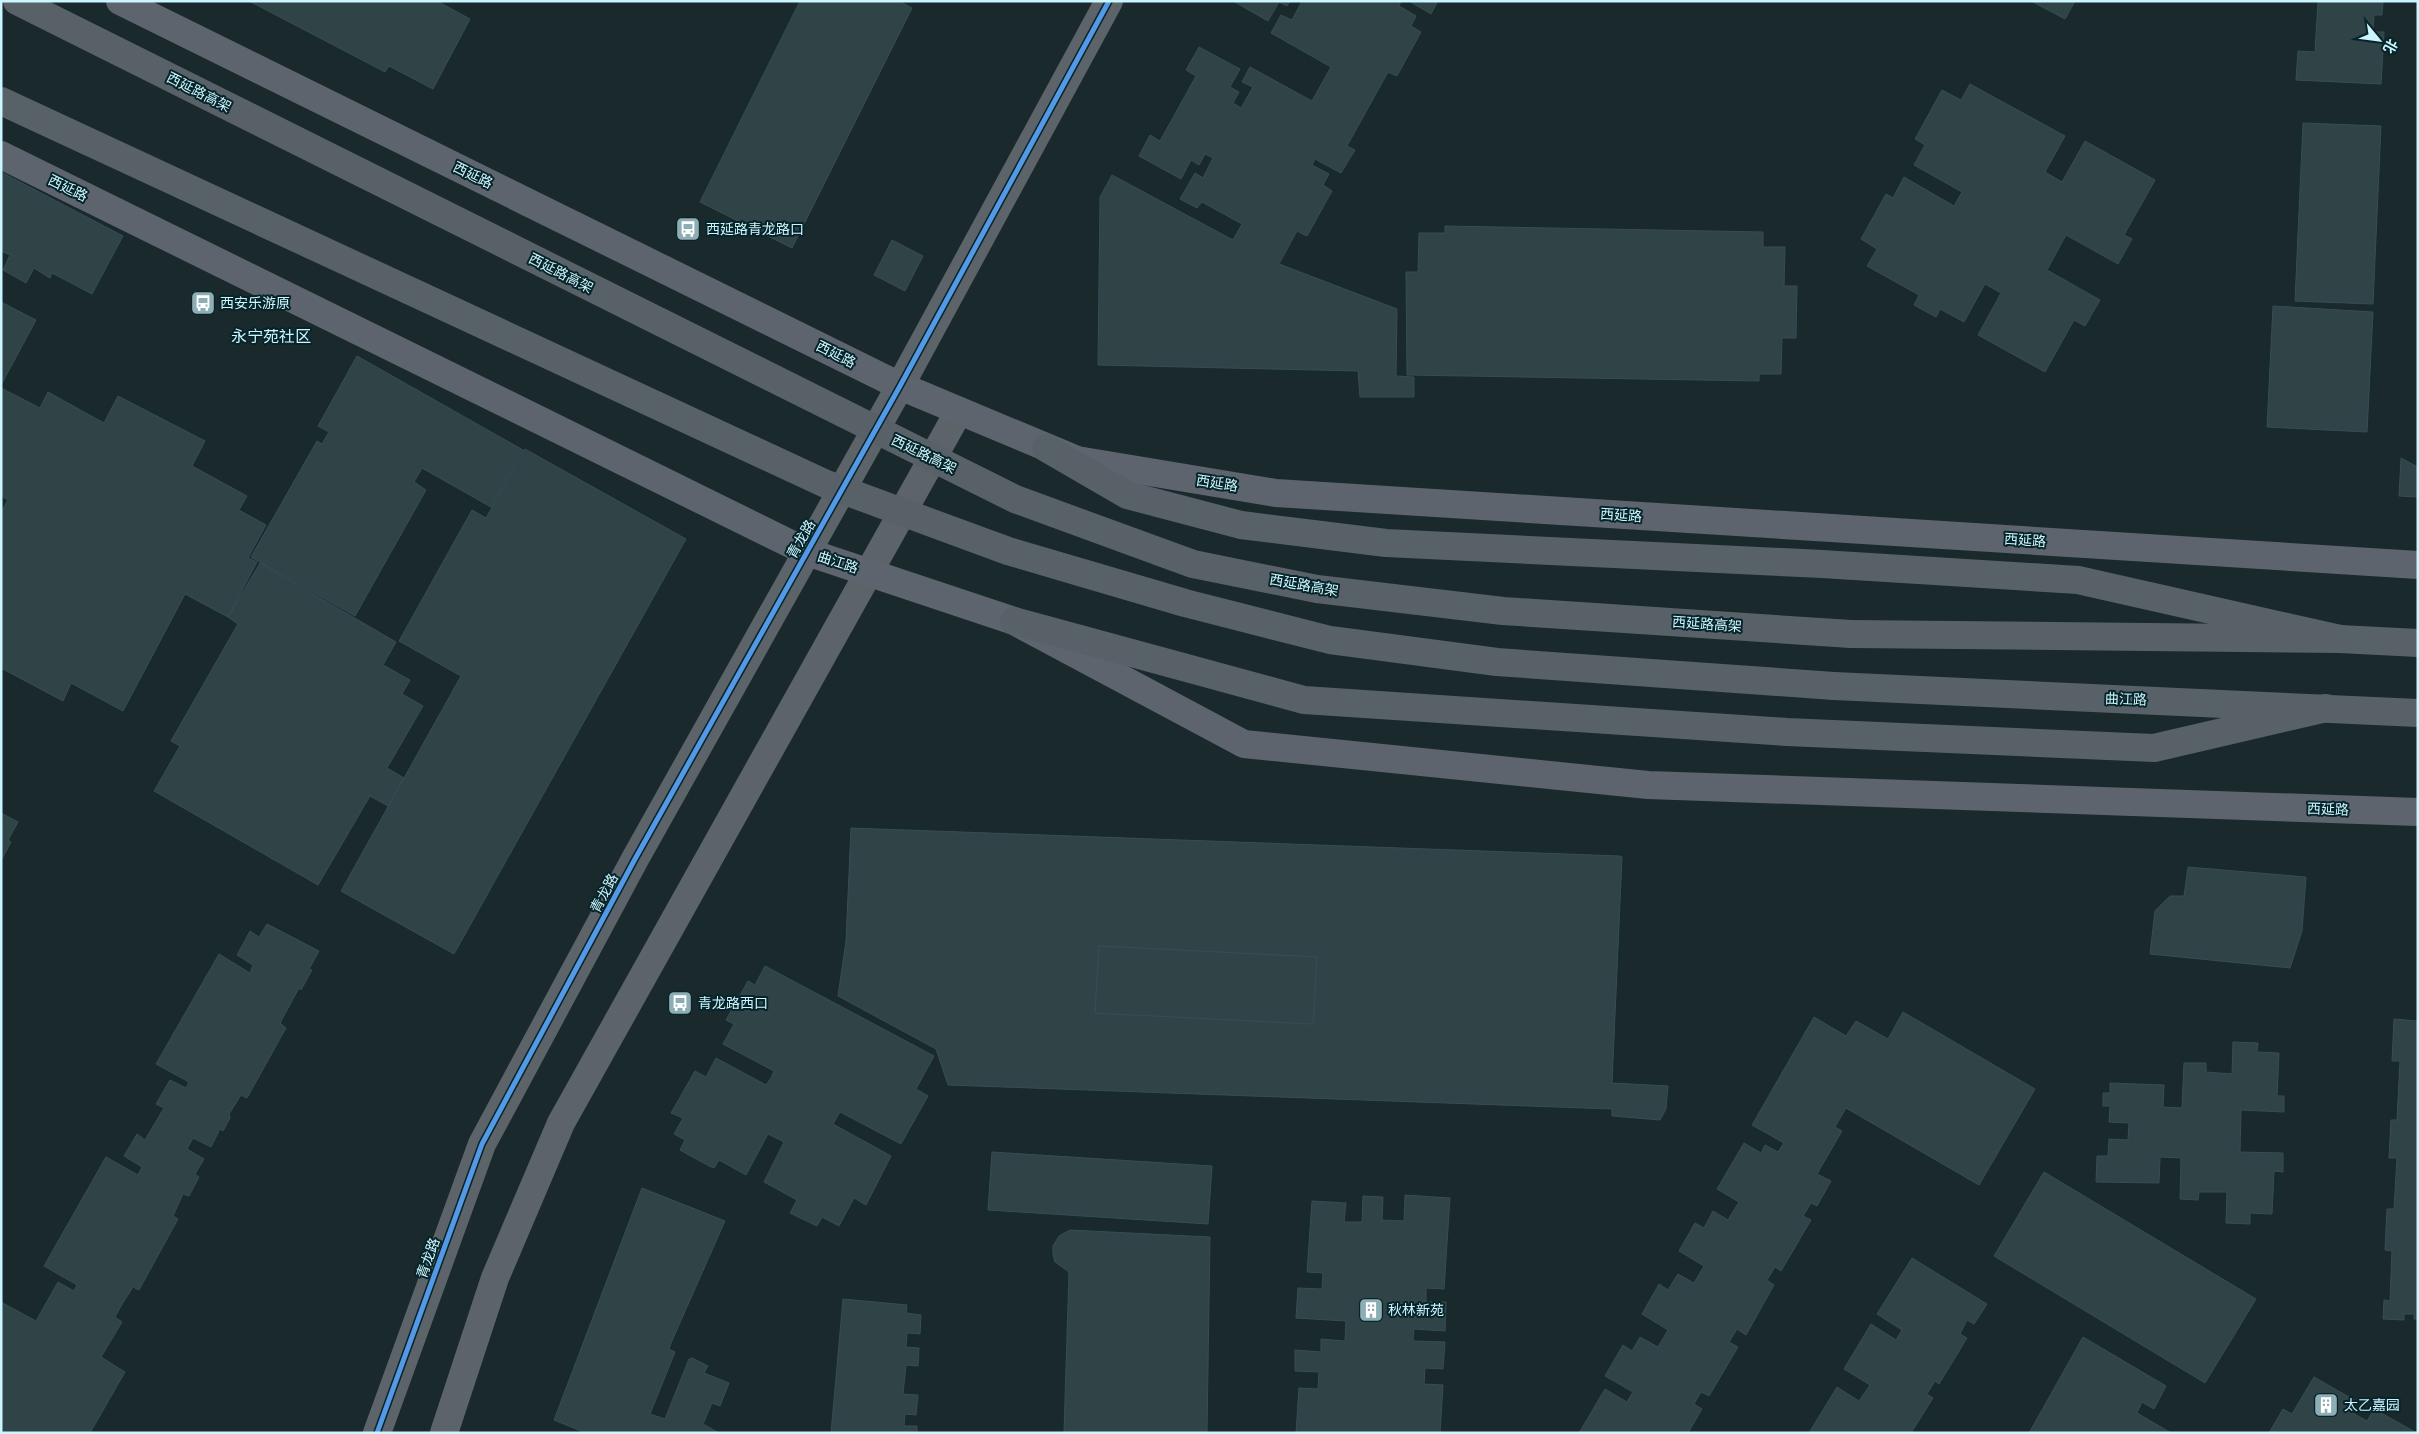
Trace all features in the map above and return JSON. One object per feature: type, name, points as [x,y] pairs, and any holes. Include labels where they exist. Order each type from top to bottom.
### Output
[{"type":"highway","name":"西延路高架","points":[[17,1],[1015,499],[1193,564],[1317,588],[1503,611],[1851,634],[2340,638]]},
{"type":"highway","name":"曲江路","points":[[1,101],[826,484],[1008,551],[1185,603],[1330,640],[1497,662],[1834,686],[2418,713]]},
{"type":"highway","points":[[1046,448],[1127,495],[1241,525],[1386,543],[1822,564],[2078,580],[2340,638],[2418,643]]},
{"type":"highway","points":[[1014,621],[1304,700],[1787,732],[2154,748],[2326,708]]},
{"type":"main road","name":"西延路","points":[[120,1],[900,386],[1077,460],[1276,493],[2418,566]]},
{"type":"main road","name":"西延路","points":[[1,155],[807,552]]},
{"type":"main road","name":"曲江路","points":[[807,552],[868,572]]},
{"type":"main road","name":"西延路","points":[[868,572],[1014,621],[1244,744],[1648,785],[2418,812]]},
{"type":"street","name":"青龙路","points":[[377,1433],[482,1144],[635,859],[900,386],[1110,1]]},
{"type":"street","points":[[444,1433],[495,1278],[561,1123],[959,411]]},
{"type":"building","points":[[249,1],[437,1],[470,19],[433,89],[389,66],[385,72]]},
{"type":"building","points":[[800,1],[899,1],[912,8],[792,248],[700,202]]},
{"type":"building","points":[[1233,1],[1290,1],[1287,6],[1279,2],[1268,21]]},
{"type":"building","points":[[1302,1],[1401,1],[1399,6],[1416,16],[1411,26],[1421,32],[1397,76],[1388,72],[1347,146],[1355,150],[1341,173],[1315,159],[1312,165],[1329,174],[1323,185],[1332,191],[1307,236],[1297,231],[1279,264],[1397,309],[1396,376],[1414,377],[1414,397],[1360,397],[1358,371],[1098,365],[1100,197],[1112,175],[1233,240],[1242,224],[1202,202],[1197,208],[1180,199],[1195,173],[1203,178],[1213,158],[1205,154],[1199,165],[1191,160],[1181,179],[1139,156],[1150,135],[1160,141],[1196,76],[1186,70],[1199,47],[1240,69],[1230,87],[1239,92],[1233,103],[1241,108],[1253,87],[1242,82],[1250,67],[1312,101],[1331,67],[1271,33],[1281,15],[1292,20]]},
{"type":"building","points":[[1409,1],[1438,1],[1431,14]]},
{"type":"building","points":[[2031,1],[2075,1],[2065,19]]},
{"type":"building","points":[[2318,1],[2383,1],[2382,15],[2374,15],[2373,32],[2384,32],[2381,84],[2296,80],[2298,51],[2315,52]]},
{"type":"building","points":[[1970,84],[2065,136],[2045,172],[2062,182],[2085,141],[2155,180],[2124,235],[2132,239],[2118,264],[2066,235],[2047,270],[2100,300],[2085,326],[2074,320],[2045,372],[1978,335],[2001,293],[1985,284],[1964,322],[1940,309],[1936,317],[1914,305],[1919,295],[1867,266],[1877,249],[1861,239],[1886,194],[1893,198],[1904,177],[1954,206],[1962,192],[1914,165],[1925,145],[1915,139],[1942,90],[1961,100]]},
{"type":"building","points":[[2303,123],[2381,126],[2373,304],[2295,301]]},
{"type":"building","points":[[1,172],[123,236],[92,294],[52,273],[50,278],[34,268],[26,283],[3,270],[10,255],[1,251]]},
{"type":"building","points":[[1445,226],[1763,232],[1763,247],[1785,247],[1784,286],[1797,286],[1796,338],[1782,338],[1781,374],[1759,374],[1759,381],[1407,375],[1406,272],[1418,272],[1419,233],[1445,233]]},
{"type":"building","points":[[892,240],[923,256],[905,291],[874,275]]},
{"type":"building","points":[[1,302],[36,320],[1,385]]},
{"type":"building","points":[[2273,306],[2373,312],[2367,432],[2267,427]]},
{"type":"building","points":[[357,356],[523,450],[491,507],[422,468],[414,482],[426,490],[355,616],[251,557],[317,441],[322,444],[329,432],[318,426]]},
{"type":"building","points":[[1,388],[40,408],[48,392],[104,423],[118,396],[205,441],[192,466],[247,496],[239,510],[266,525],[248,558],[257,562],[228,617],[185,594],[123,711],[71,683],[63,701],[1,668],[1,512],[8,500],[1,496]]},
{"type":"building","points":[[525,449],[686,539],[454,954],[341,891],[461,676],[399,641],[472,510],[486,518]]},
{"type":"building","points":[[2401,458],[2418,467],[2418,497],[2399,496]]},
{"type":"building","points":[[260,563],[396,642],[383,665],[410,680],[402,694],[423,706],[387,768],[404,778],[388,806],[370,796],[318,885],[154,791],[180,746],[171,741],[238,624],[228,617]]},
{"type":"building","points":[[1,813],[18,822],[8,840],[11,842],[2,859]]},
{"type":"building","points":[[851,828],[1620,856],[1622,857],[1612,1083],[1668,1086],[1666,1109],[1660,1120],[1612,1116],[1612,1109],[948,1085],[936,1049],[838,996],[846,941]],"holes":[[[1099,946],[1317,957],[1313,1024],[1095,1013]]]},
{"type":"building","points":[[2188,867],[2306,877],[2302,931],[2290,968],[2150,954],[2155,911],[2170,896],[2184,896]]},
{"type":"building","points":[[267,924],[319,951],[309,969],[312,970],[301,990],[299,988],[280,1023],[286,1028],[247,1098],[241,1095],[229,1114],[230,1118],[223,1131],[220,1129],[211,1147],[193,1138],[187,1149],[204,1159],[195,1174],[199,1177],[189,1196],[183,1194],[173,1216],[178,1219],[139,1290],[133,1287],[115,1317],[122,1322],[101,1357],[125,1372],[90,1433],[1,1433],[1,1302],[36,1321],[58,1282],[74,1291],[77,1285],[44,1266],[106,1157],[138,1175],[142,1167],[124,1156],[137,1134],[145,1140],[164,1108],[156,1104],[170,1080],[186,1088],[189,1082],[156,1064],[219,954],[250,973],[253,965],[237,955],[250,931],[259,937]]},
{"type":"building","points":[[1099,946],[1317,957],[1313,1024],[1095,1013]]},
{"type":"building","points":[[765,966],[934,1056],[916,1089],[928,1096],[901,1144],[840,1112],[833,1124],[891,1156],[866,1205],[854,1198],[839,1226],[822,1217],[817,1226],[790,1213],[797,1200],[764,1182],[784,1142],[768,1134],[746,1175],[719,1160],[714,1168],[680,1150],[685,1140],[674,1134],[683,1118],[671,1113],[695,1071],[706,1077],[716,1058],[766,1085],[771,1078],[774,1071],[723,1044],[734,1024],[726,1020],[748,981],[755,985]]},
{"type":"building","points":[[1903,1012],[2035,1089],[1979,1185],[1846,1108],[1835,1127],[1842,1131],[1817,1174],[1831,1181],[1817,1206],[1811,1203],[1803,1216],[1811,1220],[1781,1271],[1775,1267],[1767,1280],[1774,1285],[1746,1335],[1737,1329],[1729,1342],[1738,1347],[1709,1396],[1701,1392],[1694,1404],[1702,1409],[1688,1433],[1579,1433],[1605,1389],[1627,1402],[1633,1392],[1605,1376],[1623,1345],[1632,1351],[1640,1337],[1658,1347],[1668,1330],[1642,1314],[1659,1284],[1668,1290],[1678,1274],[1694,1283],[1704,1266],[1679,1251],[1695,1223],[1704,1228],[1713,1211],[1728,1220],[1739,1202],[1717,1189],[1744,1143],[1761,1153],[1765,1145],[1778,1152],[1784,1143],[1752,1125],[1814,1017],[1846,1036],[1856,1021],[1888,1039]]},
{"type":"building","points":[[2394,1019],[2418,1021],[2418,1319],[2414,1319],[2414,1314],[2404,1314],[2404,1320],[2383,1319],[2384,1300],[2390,1301],[2392,1251],[2385,1250],[2387,1209],[2394,1209],[2397,1158],[2389,1158],[2391,1120],[2397,1120],[2400,1061],[2392,1061]]},
{"type":"building","points":[[2233,1042],[2258,1043],[2257,1052],[2279,1053],[2277,1096],[2284,1096],[2284,1112],[2241,1110],[2240,1152],[2283,1153],[2283,1172],[2274,1171],[2272,1214],[2250,1213],[2250,1224],[2226,1223],[2227,1192],[2199,1192],[2198,1200],[2180,1199],[2181,1158],[2160,1157],[2159,1183],[2096,1182],[2097,1156],[2108,1156],[2109,1139],[2128,1140],[2129,1123],[2109,1122],[2110,1106],[2103,1106],[2103,1093],[2110,1093],[2110,1083],[2164,1085],[2163,1107],[2182,1108],[2184,1063],[2206,1063],[2206,1072],[2232,1074]]},
{"type":"building","points":[[992,1152],[1212,1166],[1208,1224],[988,1210]]},
{"type":"building","points":[[2044,1172],[2256,1299],[2205,1383],[1994,1256]]},
{"type":"building","points":[[642,1188],[725,1221],[671,1343],[669,1349],[675,1352],[650,1414],[665,1419],[689,1359],[692,1358],[708,1366],[704,1373],[729,1383],[720,1406],[712,1403],[703,1424],[719,1433],[586,1433],[554,1420]]},
{"type":"building","name":"秋林新苑","points":[[1405,1195],[1450,1198],[1444,1289],[1426,1288],[1426,1302],[1446,1302],[1445,1331],[1414,1329],[1413,1341],[1445,1342],[1443,1369],[1425,1368],[1424,1384],[1443,1385],[1440,1433],[1296,1433],[1299,1388],[1318,1389],[1319,1372],[1295,1371],[1295,1350],[1321,1352],[1321,1339],[1345,1341],[1346,1321],[1296,1318],[1298,1288],[1322,1289],[1323,1273],[1307,1272],[1312,1201],[1346,1203],[1344,1222],[1362,1222],[1363,1196],[1383,1197],[1382,1220],[1404,1221]]},
{"type":"building","points":[[1070,1230],[1210,1237],[1207,1433],[1064,1433],[1069,1272],[1055,1262],[1053,1246],[1059,1236]]},
{"type":"building","points":[[1912,1258],[1987,1304],[1974,1324],[1967,1320],[1960,1334],[1967,1338],[1939,1384],[1935,1381],[1927,1394],[1933,1398],[1911,1433],[1809,1433],[1837,1387],[1859,1401],[1870,1385],[1844,1369],[1871,1324],[1896,1340],[1902,1330],[1877,1314]]},
{"type":"building","points":[[843,1299],[907,1305],[906,1313],[921,1315],[920,1334],[907,1333],[906,1347],[919,1348],[918,1366],[906,1365],[903,1394],[918,1395],[916,1415],[905,1414],[904,1426],[917,1426],[917,1433],[831,1433]]},
{"type":"building","points":[[2083,1337],[2166,1386],[2154,1409],[2142,1402],[2137,1413],[2171,1433],[2029,1433]]},
{"type":"building","name":"太乙嘉园","points":[[2314,1377],[2356,1401],[2351,1412],[2367,1421],[2374,1409],[2417,1433],[2269,1433],[2283,1409],[2292,1414]]},
{"type":"cycle path","points":[[377,1433],[482,1144],[635,859],[900,386],[1109,1]]},
{"type":"place","name":"西延路青龙路口","points":[[688,229]]},
{"type":"place","name":"西安乐游原","points":[[203,303]]},
{"type":"place","name":"青龙路西口","points":[[680,1003]]},
{"type":"place","name":"秋林新苑","points":[[1371,1310]]},
{"type":"place","name":"太乙嘉园","points":[[2326,1405]]},
{"type":"district","name":"永宁苑社区","points":[[271,336]]}]
